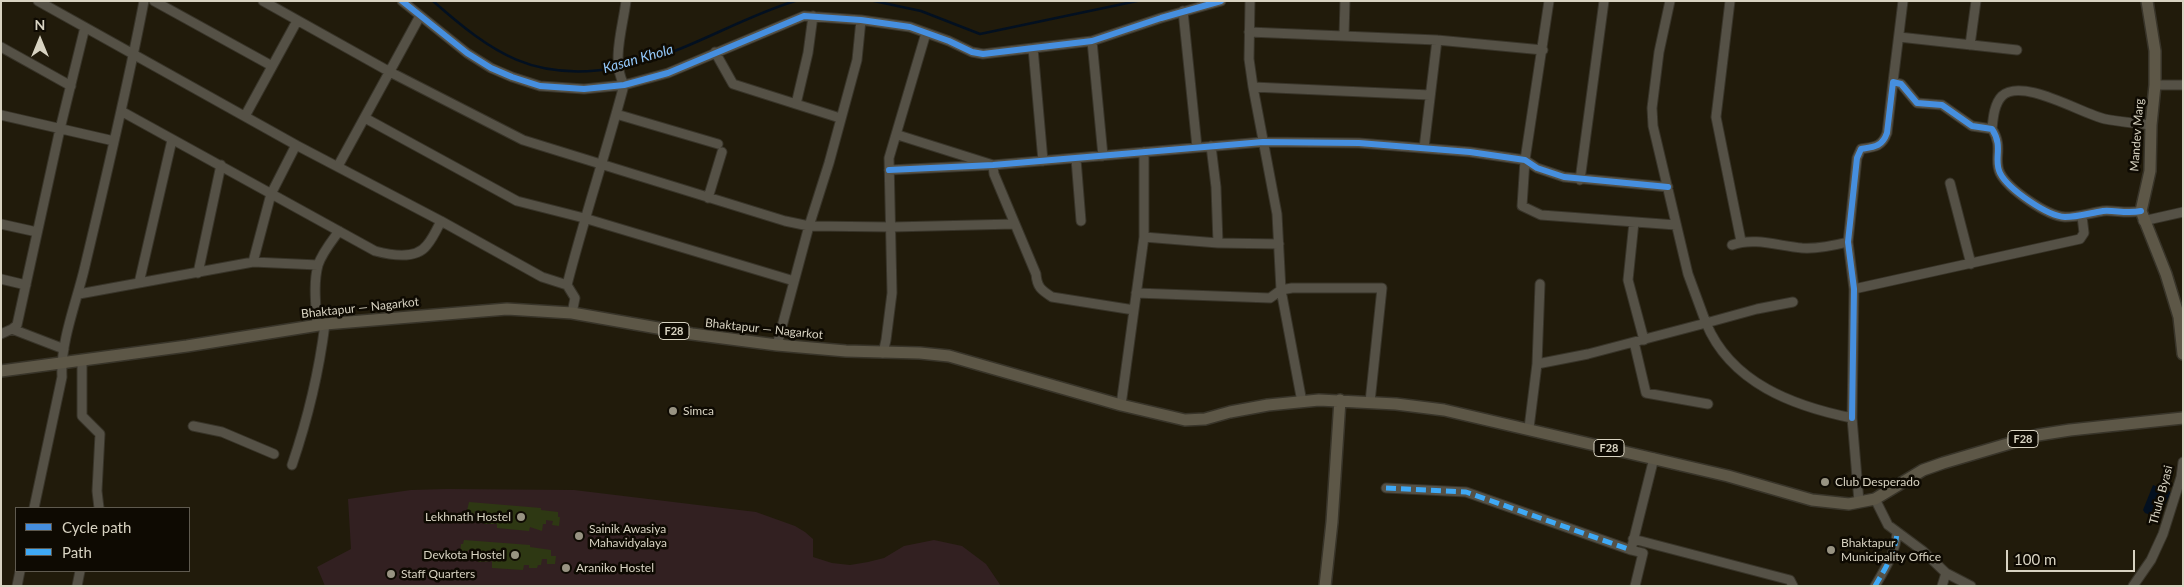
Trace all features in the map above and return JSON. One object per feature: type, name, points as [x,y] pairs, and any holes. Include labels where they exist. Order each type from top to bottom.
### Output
[{"type":"main road","name":"Mandev Marg","points":[[2142,216],[2150,171],[2156,51],[2147,1]]},
{"type":"main road","points":[[2142,216],[2169,283],[2179,317],[2183,354]]},
{"type":"main road","name":"Bhaktapur — Nagarkot","points":[[1,371],[187,346],[321,324],[507,309],[572,313],[692,334],[777,345],[949,356],[1121,405],[1193,420],[1268,405],[1340,400]]},
{"type":"main road","points":[[1325,586],[1332,522],[1340,400]]},
{"type":"main road","name":"F28","points":[[1340,400],[1444,410],[1529,428],[1728,476],[1812,500],[1849,504],[1875,499],[1923,470],[2008,443],[2070,430],[2183,418]]},
{"type":"street","points":[[38,1],[296,145],[441,221],[542,277],[567,285],[575,298],[572,313]]},
{"type":"street","points":[[34,507],[62,377],[61,363],[64,349],[79,294],[134,55],[144,1]]},
{"type":"street","points":[[154,1],[272,66]]},
{"type":"street","points":[[263,1],[390,72],[523,140],[708,198],[808,226],[892,227],[1015,224]]},
{"type":"street","points":[[402,1],[490,68],[540,86],[584,88],[624,85],[668,73],[804,16],[883,22],[926,32],[972,52],[983,54],[1092,41],[1221,1]]},
{"type":"street","points":[[567,285],[584,218],[602,166],[624,85],[619,76],[618,62],[626,1]]},
{"type":"street","points":[[1250,1],[1249,32],[1253,87],[1278,214],[1281,290],[1302,402]]},
{"type":"street","points":[[1344,34],[1345,1]]},
{"type":"street","points":[[1549,1],[1525,160],[1522,206],[1541,215],[1676,225]]},
{"type":"street","points":[[1580,180],[1604,1]]},
{"type":"street","points":[[1670,1],[1659,52],[1652,108],[1653,126],[1688,274],[1712,338],[1737,368],[1757,383],[1795,403],[1852,418]]},
{"type":"street","points":[[1730,1],[1716,117],[1741,241]]},
{"type":"street","points":[[1859,502],[1852,418],[1854,290],[1848,242],[1857,158],[1861,149],[1877,147],[1885,141],[1888,133],[1904,1]]},
{"type":"street","points":[[1970,45],[1976,1]]},
{"type":"street","points":[[1183,12],[1197,147]]},
{"type":"street","points":[[338,166],[420,16]]},
{"type":"street","points":[[796,104],[808,53],[813,16]]},
{"type":"street","points":[[777,345],[808,226],[829,162],[857,60],[861,20]]},
{"type":"street","points":[[245,116],[297,21]]},
{"type":"street","points":[[1,334],[17,325],[60,129],[85,27]]},
{"type":"street","points":[[883,353],[892,293],[889,158],[898,135],[926,32]]},
{"type":"street","points":[[1249,32],[1344,34],[1543,50]]},
{"type":"street","points":[[1899,37],[2017,50]]},
{"type":"street","points":[[1424,148],[1437,40]]},
{"type":"street","points":[[1092,41],[1103,156]]},
{"type":"street","points":[[1,47],[71,86]]},
{"type":"street","points":[[1033,48],[1043,161]]},
{"type":"street","points":[[715,52],[733,84],[840,118]]},
{"type":"street","points":[[1893,82],[1901,84],[1917,103],[1942,105],[1949,108],[1972,126],[1992,129]]},
{"type":"street","points":[[2155,85],[2183,85]]},
{"type":"street","points":[[1253,87],[1430,95]]},
{"type":"street","points":[[2151,125],[2104,118],[2048,96],[2014,91],[2002,96],[1996,106],[1992,129],[1998,138],[1998,171],[2005,182],[2046,212],[2063,217],[2082,216],[2104,211],[2142,216],[2183,212]]},
{"type":"street","points":[[121,111],[375,251],[399,255],[411,254],[427,247],[441,221]]},
{"type":"street","points":[[616,114],[720,148],[708,198]]},
{"type":"street","points":[[1,115],[114,141]]},
{"type":"street","points":[[365,118],[516,201],[584,218],[794,281]]},
{"type":"street","points":[[898,135],[993,165]]},
{"type":"street","points":[[139,283],[172,140]]},
{"type":"street","points":[[889,170],[1076,159],[1263,142],[1359,143],[1424,148],[1525,160],[1537,168],[1564,177],[1668,188]]},
{"type":"street","points":[[253,262],[271,194],[296,145]]},
{"type":"street","points":[[1211,146],[1216,187],[1218,243]]},
{"type":"street","points":[[1121,405],[1144,237],[1144,152]]},
{"type":"street","points":[[1076,159],[1081,221]]},
{"type":"street","points":[[198,272],[221,165]]},
{"type":"street","points":[[993,165],[994,174],[1036,274],[1037,285],[1041,290],[1052,297],[1134,310]]},
{"type":"street","points":[[1950,183],[1971,264]]},
{"type":"street","points":[[1854,290],[2080,239],[2084,233],[2082,216]]},
{"type":"street","points":[[1634,222],[1628,280],[1644,340]]},
{"type":"street","points":[[1,224],[37,232]]},
{"type":"street","points":[[292,465],[302,436],[316,382],[321,324],[316,278],[318,265],[339,232]]},
{"type":"street","points":[[1144,237],[1218,243],[1279,244]]},
{"type":"street","points":[[1732,245],[1741,241],[1820,248],[1848,242]]},
{"type":"street","points":[[79,294],[253,262],[318,265]]},
{"type":"street","points":[[1,279],[26,285]]},
{"type":"street","points":[[1529,428],[1537,364],[1540,284]]},
{"type":"street","points":[[1136,293],[1270,298],[1281,290],[1292,288],[1382,288],[1370,402]]},
{"type":"street","points":[[1537,364],[1588,354],[1757,309],[1793,302]]},
{"type":"street","points":[[12,329],[64,349]]},
{"type":"street","points":[[1634,342],[1646,393],[1708,404]]},
{"type":"street","points":[[82,360],[82,416],[100,434],[97,491],[99,507]]},
{"type":"street","points":[[193,426],[222,432],[274,454]]},
{"type":"street","points":[[1631,550],[1654,458]]},
{"type":"street","name":"Thulo Byasi","points":[[2133,586],[2150,560],[2163,534],[2167,515],[2182,477],[2183,462]]},
{"type":"street","points":[[1386,488],[1466,492],[1643,553],[1635,586]]},
{"type":"street","points":[[1875,499],[1888,525],[1923,551],[1946,573],[1970,586]]},
{"type":"street","points":[[1875,586],[1892,554],[1897,532]]},
{"type":"street","points":[[1633,539],[1790,580],[1793,586]]},
{"type":"street","points":[[17,586],[20,572]]},
{"type":"street","points":[[77,586],[80,572]]},
{"type":"street","points":[[1942,586],[1946,573]]},
{"type":"shaded area","name":"Sainik Awasiya Mahavidyalaya","points":[[411,490],[574,490],[756,512],[795,526],[805,532],[813,539],[813,557],[832,563],[850,565],[884,558],[904,546],[934,540],[962,546],[986,564],[1001,586],[325,586],[317,567],[351,549],[348,499]]},
{"type":"green space","name":"Lekhnath Hostel","points":[[469,502],[541,508],[541,510],[558,512],[558,517],[560,517],[559,526],[552,525],[553,521],[546,520],[542,531],[530,527],[529,531],[497,528],[497,524],[484,524],[485,512],[475,511],[474,516],[466,515]]},
{"type":"green space","name":"Devkota Hostel","points":[[464,540],[530,545],[530,547],[551,550],[551,556],[556,556],[555,564],[547,564],[547,559],[542,559],[541,565],[538,565],[537,568],[529,568],[529,565],[524,565],[523,570],[492,568],[492,561],[478,562],[479,551],[468,550],[467,554],[460,553],[461,544],[463,544]]},
{"type":"water","points":[[2153,485],[2171,492],[2159,518],[2145,513],[2143,510]]},
{"type":"waterway","name":"Kasan Khola","points":[[433,1],[475,36],[516,60],[538,67],[561,71],[616,68]]},
{"type":"waterway","name":"Kasan Khola","points":[[622,67],[688,46],[752,17],[795,1]]},
{"type":"waterway","name":"Kasan Khola","points":[[874,1],[921,11],[980,34],[1137,1]]},
{"type":"marked path","points":[[1386,488],[1466,492],[1631,550]]},
{"type":"marked path","points":[[1875,586],[1892,553],[1897,532]]},
{"type":"cycle path","points":[[402,1],[467,53],[491,68],[540,86],[584,89],[624,85],[668,73],[804,16],[861,20],[910,27],[949,41],[972,52],[983,54],[1092,41],[1161,18],[1221,1]]},
{"type":"cycle path","points":[[1852,418],[1854,289],[1848,242],[1857,158],[1861,149],[1877,146],[1885,138],[1893,82],[1901,84],[1917,103],[1942,105],[1972,126],[1992,129],[1996,135],[1998,147],[1998,168],[2004,179],[2019,194],[2048,212],[2065,217],[2103,211],[2141,211]]},
{"type":"cycle path","points":[[889,170],[993,165],[1263,142],[1359,143],[1470,152],[1525,160],[1537,168],[1564,177],[1668,187]]},
{"type":"place","name":"Simca","points":[[673,411]]},
{"type":"place","name":"Club Desperado","points":[[1825,482]]},
{"type":"place","name":"Lekhnath Hostel","points":[[521,517]]},
{"type":"place","name":"Sainik Awasiya Mahavidyalaya","points":[[579,536]]},
{"type":"place","name":"Bhaktapur Municipality Office","points":[[1831,550]]},
{"type":"place","name":"Devkota Hostel","points":[[515,555]]},
{"type":"place","name":"Araniko Hostel","points":[[566,568]]},
{"type":"place","name":"Staff Quarters","points":[[391,574]]}]
